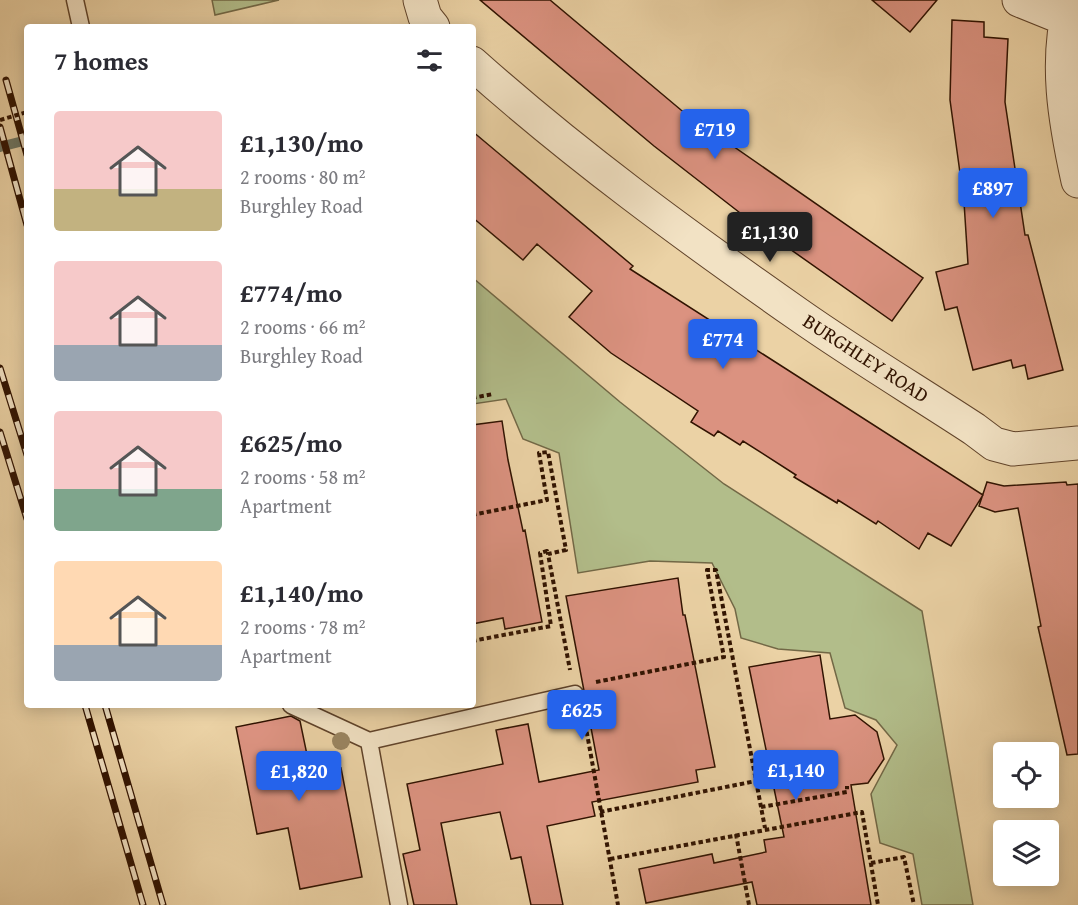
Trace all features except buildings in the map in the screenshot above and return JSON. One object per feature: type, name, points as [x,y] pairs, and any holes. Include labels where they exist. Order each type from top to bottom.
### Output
[{"type":"street","points":[[1019,0],[1068,9],[1061,77],[1068,136],[1078,181]]},
{"type":"street","name":"BURGHLEY ROAD","points":[[476,66],[574,150],[676,226],[801,316],[994,444],[1013,449],[1078,443]]},
{"type":"lane","points":[[75,0],[80,24]]},
{"type":"lane","points":[[298,708],[369,741],[575,694]]},
{"type":"lane","points":[[369,741],[399,905]]},
{"type":"path","points":[[0,120],[24,113]]},
{"type":"path","points":[[476,397],[493,394]]},
{"type":"path","points":[[476,515],[548,500],[539,453],[548,452],[566,550],[548,554]]},
{"type":"path","points":[[476,640],[551,626],[540,552],[547,551],[575,694]]},
{"type":"path","points":[[589,684],[724,657],[707,570],[716,570],[765,828]]},
{"type":"path","points":[[579,731],[586,729],[618,905]]},
{"type":"path","points":[[600,812],[756,781]]},
{"type":"path","points":[[761,807],[847,792],[847,786]]},
{"type":"path","points":[[610,859],[765,828],[862,812],[878,905]]},
{"type":"path","points":[[736,834],[749,905]]},
{"type":"path","points":[[870,863],[904,858],[914,905]]},
{"type":"green space","points":[[212,0],[279,0],[215,15]]},
{"type":"green space","points":[[476,281],[620,402],[724,484],[922,611],[973,905],[922,905],[913,854],[880,843],[871,794],[897,745],[876,720],[845,708],[830,653],[778,649],[741,638],[735,609],[712,563],[650,561],[578,573],[559,453],[523,439],[506,399],[476,404]]},
{"type":"waterway","points":[[0,147],[24,141]]},
{"type":"railway","points":[[6,80],[24,144]]},
{"type":"railway","points":[[0,127],[24,214]]},
{"type":"railway","points":[[0,368],[24,445]]},
{"type":"railway","points":[[0,432],[24,509]]},
{"type":"railway","points":[[86,708],[143,905]]},
{"type":"railway","points":[[106,708],[163,905]]}]
